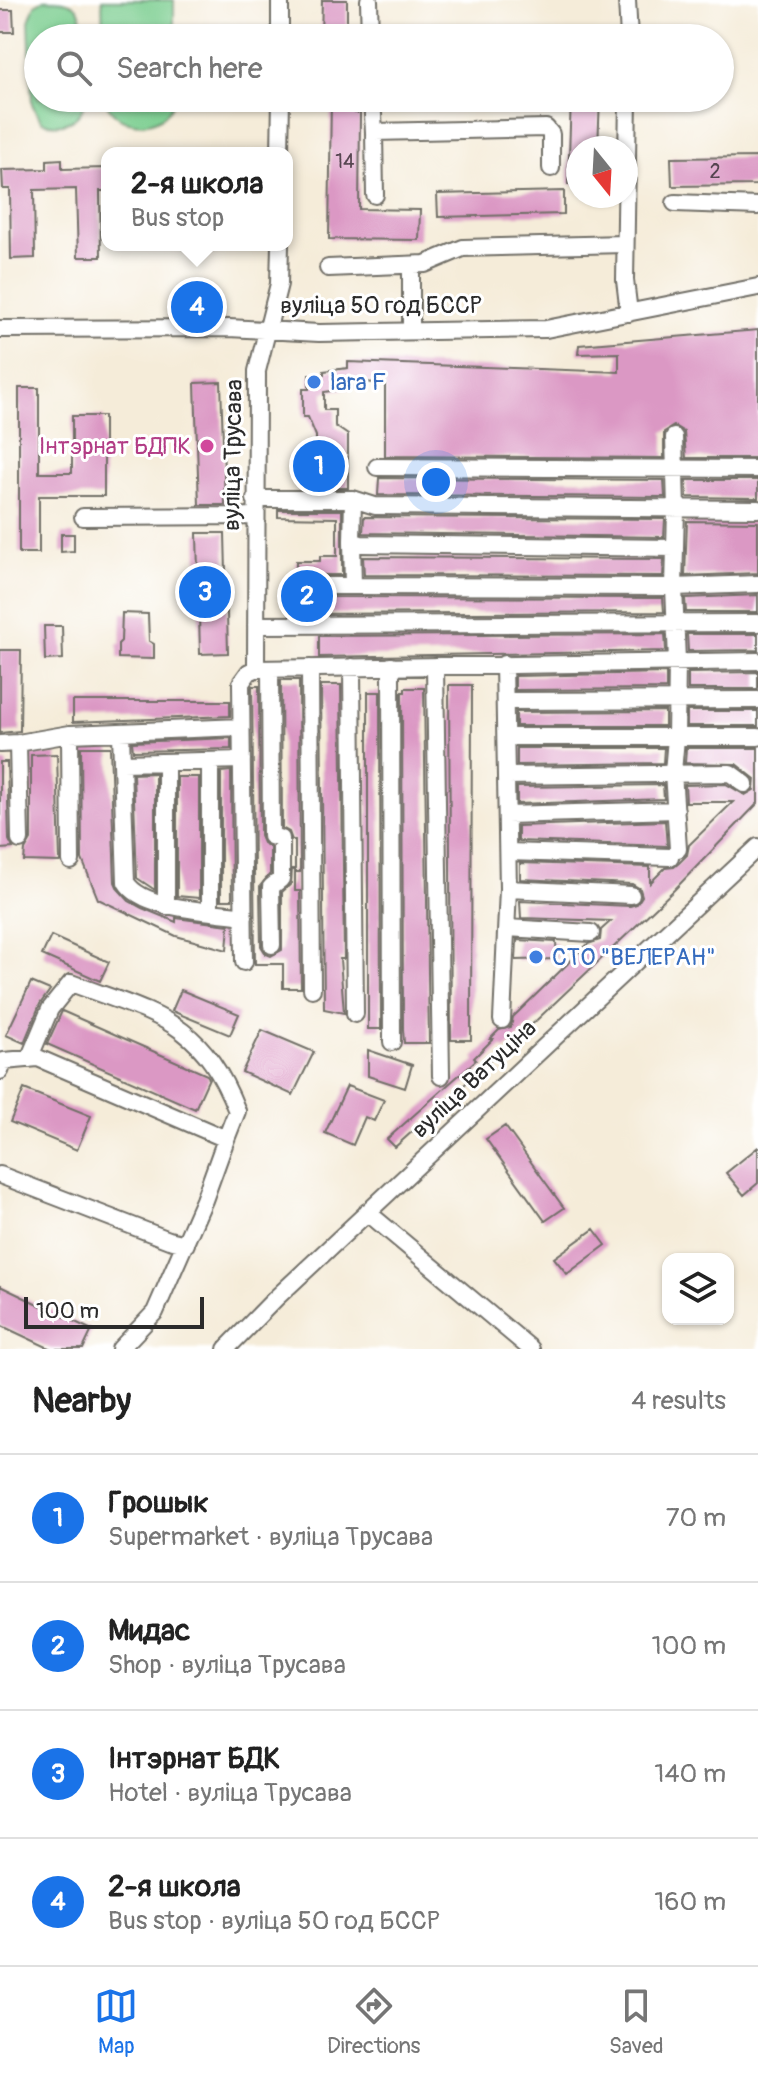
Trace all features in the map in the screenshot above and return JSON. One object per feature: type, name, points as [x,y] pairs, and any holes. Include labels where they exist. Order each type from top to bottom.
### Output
[{"type":"street","points":[[280,0],[280,24]]},
{"type":"street","points":[[369,0],[370,24]]},
{"type":"street","points":[[627,0],[628,24]]},
{"type":"street","points":[[280,147],[281,112]]},
{"type":"street","points":[[373,112],[375,195]]},
{"type":"street","points":[[628,112],[625,280],[629,313]]},
{"type":"street","points":[[374,132],[546,128],[551,134],[551,168]]},
{"type":"street","points":[[675,203],[758,206]]},
{"type":"street","points":[[328,268],[425,264],[463,248],[625,244]]},
{"type":"street","name":"вуліца Трусава","points":[[272,945],[271,887],[281,879],[281,839],[271,836],[263,669],[256,625],[255,499],[257,371],[279,284],[280,251]]},
{"type":"street","points":[[411,265],[411,331]]},
{"type":"street","name":"вуліца 50 год БССР","points":[[0,329],[269,329],[319,333],[546,329],[758,287]]},
{"type":"street","points":[[508,852],[674,853],[677,661],[674,437]]},
{"type":"street","points":[[377,467],[758,469]]},
{"type":"street","points":[[255,499],[353,499],[375,506],[758,509]]},
{"type":"street","points":[[353,499],[353,586]]},
{"type":"street","points":[[83,517],[255,516]]},
{"type":"street","points":[[352,541],[361,544],[675,548]]},
{"type":"street","points":[[323,586],[674,587],[758,584]]},
{"type":"street","points":[[256,625],[758,623]]},
{"type":"street","points":[[244,962],[241,683],[249,672],[263,669],[391,666],[758,661]]},
{"type":"street","points":[[502,1020],[508,889],[504,664]]},
{"type":"street","points":[[391,666],[392,1042]]},
{"type":"street","points":[[435,666],[441,1076]]},
{"type":"street","points":[[352,667],[355,1014]]},
{"type":"street","points":[[310,668],[312,989]]},
{"type":"street","points":[[505,701],[758,700]]},
{"type":"street","points":[[0,744],[70,734],[241,727]]},
{"type":"street","points":[[70,734],[71,861]]},
{"type":"street","points":[[121,734],[126,882],[131,891],[166,906],[244,916]]},
{"type":"street","points":[[506,737],[758,737]]},
{"type":"street","points":[[18,743],[20,840]]},
{"type":"street","points":[[122,763],[242,760]]},
{"type":"street","points":[[210,761],[210,911]]},
{"type":"street","points":[[166,762],[166,906]]},
{"type":"street","points":[[507,776],[730,773],[745,784]]},
{"type":"street","points":[[507,815],[676,810]]},
{"type":"street","name":"вуліца Ватуціна","points":[[226,1349],[367,1212],[758,847]]},
{"type":"street","points":[[508,889],[631,895]]},
{"type":"street","points":[[507,928],[591,933]]},
{"type":"street","points":[[29,1059],[50,1009],[71,983],[168,1019],[204,1048],[225,1081],[237,1111],[186,1244],[155,1312],[120,1349]]},
{"type":"street","points":[[0,1071],[4,1061],[38,1058],[226,1139]]},
{"type":"street","points":[[0,1175],[186,1244]]},
{"type":"street","points":[[367,1212],[531,1349]]},
{"type":"green space","points":[[44,0],[71,3],[79,11],[82,24],[29,24],[35,5]]},
{"type":"green space","points":[[102,0],[174,0],[174,24],[103,24]]},
{"type":"green space","points":[[36,112],[80,112],[64,124],[41,121]]},
{"type":"green space","points":[[113,112],[167,112],[161,118],[140,124]]},
{"type":"building","points":[[322,0],[347,0],[347,24],[321,24]]},
{"type":"building","points":[[0,10],[13,10],[14,32],[0,32]]},
{"type":"building","points":[[331,112],[360,113],[359,209],[420,210],[419,240],[329,239]]},
{"type":"building","points":[[571,112],[599,112],[598,136],[570,136]]},
{"type":"building","points":[[758,157],[758,185],[672,186],[671,158]]},
{"type":"building","points":[[62,159],[62,169],[101,168],[101,257],[78,257],[76,189],[34,190],[35,258],[11,259],[10,189],[3,189],[2,170],[47,169],[47,160]]},
{"type":"building","points":[[564,191],[564,214],[438,217],[437,194]]},
{"type":"building","points":[[758,330],[758,458],[686,458],[684,432],[674,426],[664,432],[664,458],[385,456],[385,383],[351,382],[351,388],[324,392],[324,410],[335,410],[335,426],[348,435],[348,488],[304,488],[304,476],[316,476],[316,436],[308,417],[303,417],[303,389],[309,389],[309,375],[324,375],[324,371],[348,368],[348,362],[619,372],[619,353],[578,354],[579,345]]},
{"type":"building","points":[[221,382],[225,505],[199,505],[195,383]]},
{"type":"building","points":[[19,388],[39,388],[39,473],[72,473],[72,416],[104,416],[104,496],[39,496],[39,553],[19,553]]},
{"type":"building","points":[[379,478],[664,480],[665,497],[378,495]]},
{"type":"building","points":[[686,480],[758,480],[758,498],[687,497]]},
{"type":"building","points":[[278,510],[342,510],[342,575],[322,575],[314,580],[313,591],[322,597],[663,598],[664,612],[296,614],[296,561],[320,561],[320,556],[337,556],[337,518],[278,517]]},
{"type":"building","points":[[364,517],[665,519],[664,537],[363,533]]},
{"type":"building","points":[[687,521],[758,522],[758,573],[685,576]]},
{"type":"building","points":[[197,533],[225,533],[228,653],[200,654]]},
{"type":"building","points":[[61,534],[74,534],[74,551],[61,552]]},
{"type":"building","points":[[363,557],[664,559],[663,576],[364,575]]},
{"type":"building","points":[[758,595],[758,612],[686,612],[685,598]]},
{"type":"building","points":[[122,613],[148,614],[149,641],[154,644],[154,659],[118,658]]},
{"type":"building","points":[[44,626],[62,626],[63,659],[45,660]]},
{"type":"building","points":[[665,634],[666,651],[319,657],[319,636]]},
{"type":"building","points":[[687,634],[758,634],[758,650],[688,651]]},
{"type":"building","points":[[0,650],[21,650],[20,731],[0,733]]},
{"type":"building","points":[[758,672],[758,689],[688,689],[688,673]]},
{"type":"building","points":[[666,673],[666,689],[515,690],[515,676]]},
{"type":"building","points":[[281,680],[299,680],[300,872],[295,872],[295,840],[282,828]]},
{"type":"building","points":[[321,685],[341,685],[344,959],[340,959],[344,1013],[324,1009]]},
{"type":"building","points":[[449,685],[472,685],[471,1040],[451,1040]]},
{"type":"building","points":[[252,686],[259,686],[260,836],[263,843],[270,847],[270,874],[260,886],[261,946],[271,956],[282,950],[282,892],[291,884],[292,869],[295,869],[295,891],[300,891],[301,988],[283,988],[283,964],[255,964]]},
{"type":"building","points":[[405,688],[424,688],[429,1043],[404,1043],[403,1029],[402,692]]},
{"type":"building","points":[[368,692],[380,692],[381,1029],[368,1029]]},
{"type":"building","points":[[73,701],[230,701],[230,716],[73,722]]},
{"type":"building","points":[[665,711],[665,726],[516,726],[516,712]]},
{"type":"building","points":[[687,711],[758,711],[758,726],[687,726]]},
{"type":"building","points":[[231,738],[231,749],[133,751],[132,742]]},
{"type":"building","points":[[81,747],[110,747],[115,882],[118,889],[129,901],[176,922],[176,918],[229,925],[227,950],[176,936],[98,899],[82,859]]},
{"type":"building","points":[[517,748],[664,748],[663,763],[517,765]]},
{"type":"building","points":[[686,748],[758,748],[758,803],[674,890],[505,1050],[502,1047],[395,1147],[387,1139],[476,1060],[474,1058],[499,1030],[511,1027],[513,1017],[588,944],[600,940],[601,930],[611,921],[521,918],[520,901],[630,906],[637,904],[642,896],[640,889],[632,884],[520,879],[520,863],[650,867],[650,883],[665,868],[679,863],[687,855],[689,845],[733,802],[686,802],[685,785],[726,784],[745,795],[754,790],[755,779],[736,764],[685,763]]},
{"type":"building","points":[[57,754],[60,862],[24,861],[25,850],[31,840],[31,755]]},
{"type":"building","points":[[0,762],[7,762],[9,840],[13,848],[0,849]]},
{"type":"building","points":[[231,771],[232,900],[221,900],[221,772]]},
{"type":"building","points":[[155,773],[155,890],[137,878],[133,774]]},
{"type":"building","points":[[177,777],[199,777],[199,898],[177,896]]},
{"type":"building","points":[[663,785],[664,799],[517,804],[517,787]]},
{"type":"building","points":[[665,821],[667,846],[518,841],[518,826]]},
{"type":"building","points":[[51,936],[109,962],[100,981],[42,955]]},
{"type":"building","points":[[517,940],[556,942],[557,959],[516,960]]},
{"type":"building","points":[[31,982],[50,990],[40,1004],[24,1043],[6,1035]]},
{"type":"building","points":[[181,990],[239,1014],[230,1035],[172,1011]]},
{"type":"building","points":[[62,1011],[207,1075],[209,1078],[195,1109],[47,1044]]},
{"type":"building","points":[[262,1030],[314,1052],[293,1095],[242,1072]]},
{"type":"building","points":[[368,1050],[412,1065],[405,1088],[368,1076]]},
{"type":"building","points":[[347,1086],[384,1100],[374,1121],[365,1117],[353,1145],[325,1133]]},
{"type":"building","points":[[24,1089],[91,1116],[77,1150],[10,1122]]},
{"type":"building","points":[[505,1126],[564,1208],[545,1221],[486,1139]]},
{"type":"building","points":[[758,1147],[758,1183],[744,1195],[726,1173]]},
{"type":"building","points":[[594,1229],[606,1245],[567,1274],[554,1258]]},
{"type":"building","points":[[0,1286],[92,1330],[83,1349],[51,1349],[0,1325]]},
{"type":"place","name":"2-я школа","points":[[197,307]]},
{"type":"place","name":"lara F","points":[[314,382]]},
{"type":"place","name":"Інтэрнат БДПК","points":[[207,446]]},
{"type":"place","name":"Грошык","points":[[319,466]]},
{"type":"place","name":"Інтэрнат БДК","points":[[205,592]]},
{"type":"place","name":"Мидас","points":[[307,596]]},
{"type":"place","name":"СТО \"ВЕЛЕРАН\"","points":[[536,957]]}]
